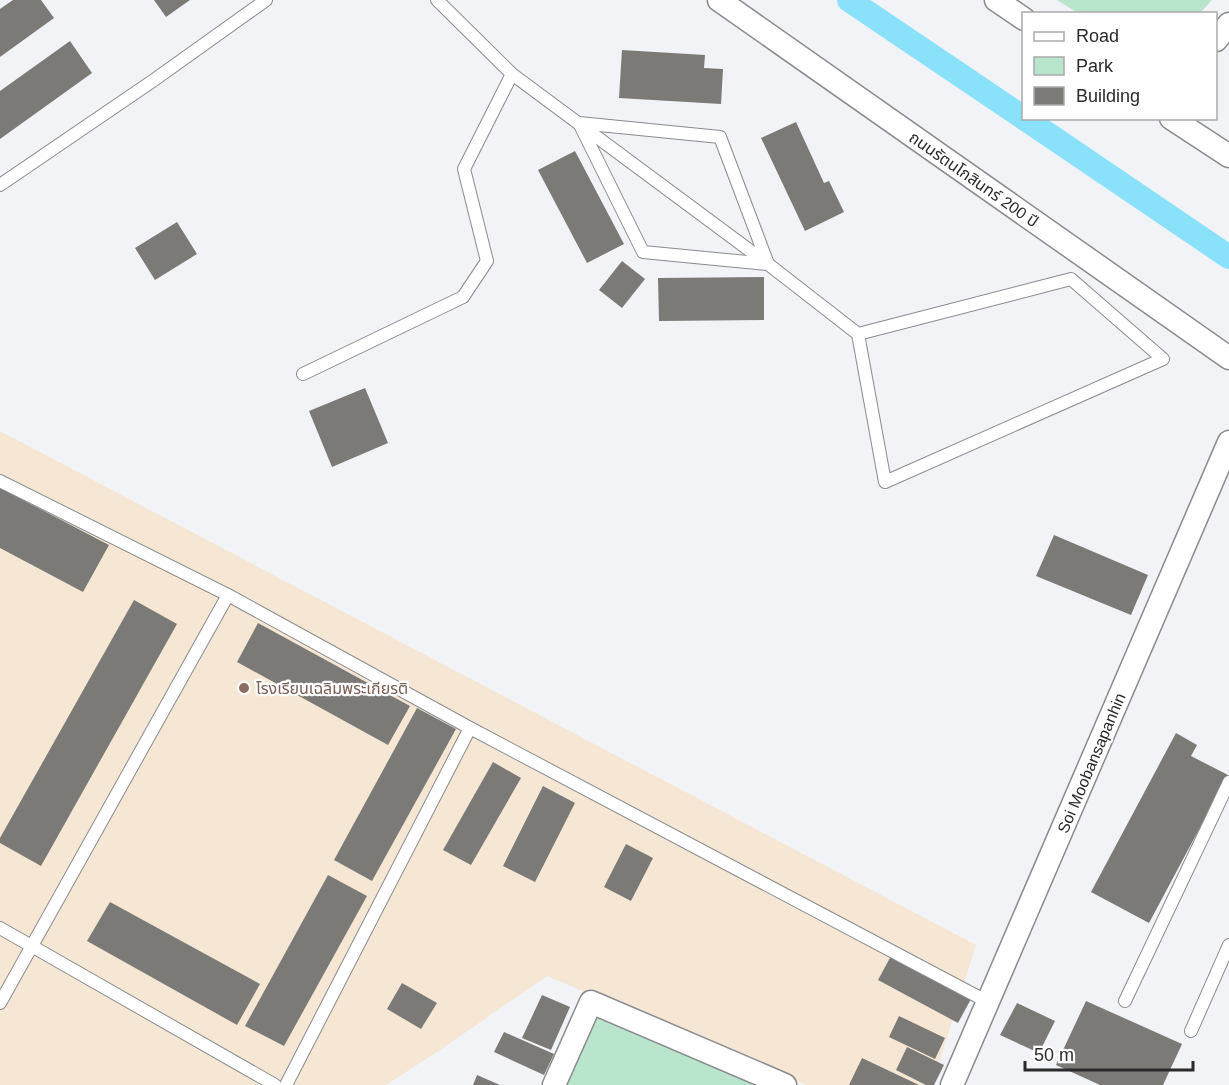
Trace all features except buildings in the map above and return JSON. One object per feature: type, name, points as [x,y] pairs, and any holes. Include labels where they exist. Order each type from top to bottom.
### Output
[{"type":"street","name":"ถนนรัตนโกสินทร์ 200 ปี","points":[[719,0],[1229,358]]},
{"type":"street","points":[[996,0],[1022,18]]},
{"type":"street","points":[[1217,38],[1229,24]]},
{"type":"street","points":[[1174,120],[1229,156]]},
{"type":"street","name":"Soi Moobansapanhin","points":[[952,1085],[1229,442]]},
{"type":"street","points":[[554,1085],[591,1002],[785,1085]]},
{"type":"lane","points":[[0,185],[266,0]]},
{"type":"lane","points":[[437,0],[512,74],[768,264],[858,334],[885,482],[1163,359],[1071,279],[858,334]]},
{"type":"lane","points":[[303,374],[463,297],[487,261],[464,169],[512,74]]},
{"type":"lane","points":[[579,123],[643,252],[768,264]]},
{"type":"lane","points":[[579,123],[720,137],[768,264]]},
{"type":"lane","points":[[0,481],[228,595],[470,728],[988,1002]]},
{"type":"lane","points":[[0,1003],[228,595]]},
{"type":"lane","points":[[286,1085],[470,728]]},
{"type":"lane","points":[[1125,1001],[1229,782]]},
{"type":"lane","points":[[0,928],[275,1085]]},
{"type":"lane","points":[[1191,1031],[1229,945]]},
{"type":"shaded area","name":"โรงเรียนเฉลิมพระเกียรติ","points":[[0,431],[976,945],[932,1085],[807,1085],[547,976],[386,1085],[0,1085]]},
{"type":"green space","points":[[1057,0],[1212,0],[1201,12],[1076,12]]},
{"type":"green space","points":[[597,1015],[756,1085],[565,1085]]},
{"type":"waterway","points":[[849,0],[1022,117]]},
{"type":"waterway","points":[[1027,120],[1229,257]]},
{"type":"place","name":"โรงเรียนเฉลิมพระเกียรติ","points":[[244,688]]}]
